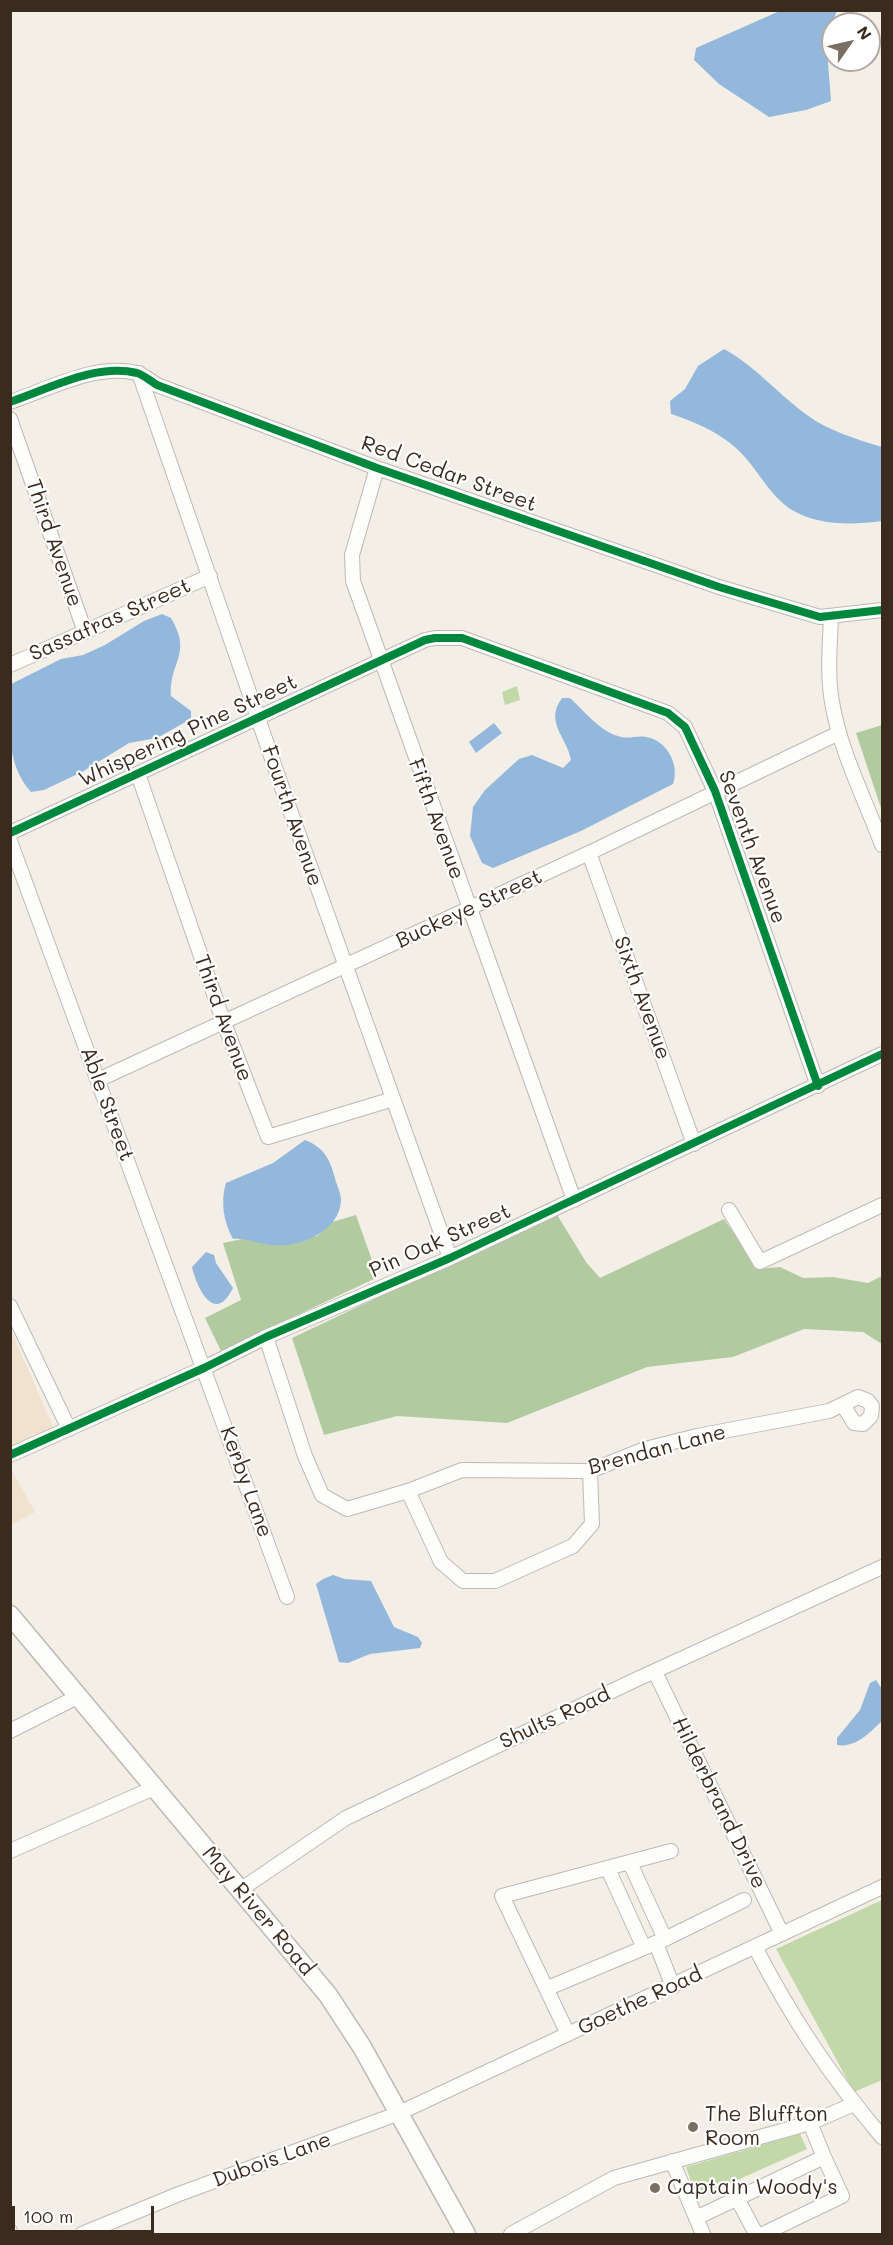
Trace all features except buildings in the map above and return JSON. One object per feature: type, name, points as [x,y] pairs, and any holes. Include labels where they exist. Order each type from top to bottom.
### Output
[{"type":"main road","name":"May River Road","points":[[10,1615],[328,1995],[362,2047],[397,2114],[466,2235]]},
{"type":"street","name":"Red Cedar Street","points":[[10,402],[91,374],[114,370],[139,373],[156,385],[377,468],[719,587],[820,617],[882,610]]},
{"type":"street","name":"Fourth Avenue","points":[[139,373],[258,719],[450,1258]]},
{"type":"street","name":"Third Avenue","points":[[10,419],[85,632]]},
{"type":"street","name":"Fifth Avenue","points":[[377,468],[352,555],[353,580],[380,662],[574,1200]]},
{"type":"street","name":"Sassafras Street","points":[[10,665],[210,576]]},
{"type":"street","points":[[831,615],[829,674],[839,733],[882,845]]},
{"type":"street","name":"Seventh Avenue","points":[[380,662],[435,638],[462,639],[668,713],[685,727],[715,791],[818,1086]]},
{"type":"street","name":"Whispering Pine Street","points":[[10,833],[380,662]]},
{"type":"street","name":"Buckeye Street","points":[[98,1080],[589,853],[839,733]]},
{"type":"street","name":"Third Avenue","points":[[138,774],[224,1023],[268,1137],[393,1099]]},
{"type":"street","name":"Able Street","points":[[10,841],[204,1368]]},
{"type":"street","name":"Sixth Avenue","points":[[589,853],[694,1144]]},
{"type":"street","name":"Pin Oak Street","points":[[10,1455],[204,1368],[266,1337],[450,1258],[882,1054]]},
{"type":"street","points":[[729,1210],[760,1262],[882,1205]]},
{"type":"street","points":[[10,1306],[69,1429]]},
{"type":"street","name":"Brendan Lane","points":[[266,1337],[305,1456],[322,1495],[347,1509],[408,1491],[462,1470],[590,1471],[645,1449],[686,1438],[829,1411],[843,1405]]},
{"type":"street","name":"Kerby Lane","points":[[204,1368],[287,1597]]},
{"type":"street","points":[[408,1491],[441,1562],[463,1581],[495,1581],[573,1546],[592,1524],[590,1471]]},
{"type":"street","name":"Shults Road","points":[[240,1890],[346,1818],[882,1567]]},
{"type":"street","name":"Hilderbrand Drive","points":[[655,1672],[782,1934]]},
{"type":"street","points":[[10,1731],[79,1696]]},
{"type":"street","points":[[10,1851],[156,1787]]},
{"type":"street","points":[[568,2034],[548,1988],[502,1896],[671,1851]]},
{"type":"street","points":[[630,1863],[655,1943],[673,1987]]},
{"type":"street","points":[[608,1869],[655,1943]]},
{"type":"street","name":"Goethe Road","points":[[397,2114],[673,1987],[882,1887]]},
{"type":"street","points":[[548,1988],[655,1943],[744,1900]]},
{"type":"street","points":[[755,1947],[800,2030],[882,2137]]},
{"type":"street","points":[[511,2235],[614,2178],[810,2123],[855,2104]]},
{"type":"street","name":"Dubois Lane","points":[[82,2235],[179,2194],[397,2114]]},
{"type":"street","points":[[763,2235],[842,2196],[810,2123]]},
{"type":"street","points":[[696,2218],[824,2157]]},
{"type":"street","points":[[672,2161],[703,2235]]},
{"type":"street","points":[[737,2198],[756,2235]]},
{"type":"shaded area","points":[[10,1328],[54,1429],[10,1449]]},
{"type":"shaded area","points":[[11,1469],[35,1512],[10,1525]]},
{"type":"green space","points":[[517,686],[520,700],[505,705],[502,692]]},
{"type":"green space","points":[[882,725],[882,811],[856,733]]},
{"type":"green space","points":[[556,1213],[586,1262],[600,1278],[724,1219],[758,1269],[780,1267],[803,1278],[833,1277],[868,1283],[882,1276],[882,1344],[863,1332],[804,1329],[733,1357],[647,1367],[507,1423],[397,1416],[324,1435],[292,1338]]},
{"type":"green space","points":[[356,1215],[378,1277],[221,1351],[205,1318],[241,1300],[223,1243],[247,1238],[269,1245],[317,1236],[332,1222]]},
{"type":"green space","points":[[882,1900],[882,2080],[854,2092],[776,1949]]},
{"type":"green space","points":[[800,2134],[807,2149],[697,2198],[686,2167]]},
{"type":"water","points":[[782,10],[837,11],[821,12],[821,72],[829,72],[831,101],[806,110],[769,117],[719,84],[694,60],[696,48]]},
{"type":"water","points":[[724,349],[746,364],[815,421],[843,434],[882,447],[882,521],[825,522],[792,510],[771,491],[743,455],[728,441],[700,425],[671,414],[670,401],[685,389],[698,366]]},
{"type":"water","points":[[162,614],[171,618],[180,641],[180,650],[171,684],[171,696],[191,711],[191,719],[157,738],[129,743],[82,772],[44,790],[31,792],[16,768],[13,754],[10,727],[11,684],[61,659],[83,655],[105,645],[144,621]]},
{"type":"water","points":[[562,698],[570,698],[592,720],[611,733],[625,738],[646,737],[660,743],[666,748],[673,762],[675,777],[673,784],[581,831],[493,868],[482,863],[470,836],[473,807],[485,790],[519,759],[532,755],[563,768],[571,760],[556,722],[557,707]]},
{"type":"water","points":[[494,723],[502,733],[476,753],[469,742]]},
{"type":"water","points":[[305,1140],[323,1152],[332,1168],[341,1200],[339,1212],[333,1222],[315,1236],[292,1244],[280,1246],[233,1239],[224,1212],[223,1198],[226,1183],[273,1163]]},
{"type":"water","points":[[206,1252],[214,1255],[216,1263],[233,1288],[226,1299],[220,1303],[208,1300],[194,1276],[192,1267]]},
{"type":"water","points":[[333,1575],[345,1579],[371,1581],[394,1627],[418,1637],[422,1643],[420,1648],[370,1654],[348,1663],[339,1662],[316,1584]]},
{"type":"water","points":[[876,1680],[882,1689],[882,1721],[856,1742],[837,1745],[837,1738],[860,1710],[870,1683]]},
{"type":"cycle path","points":[[10,402],[89,374],[105,371],[137,373],[157,385],[377,468],[719,587],[820,617],[882,610]]},
{"type":"cycle path","points":[[10,833],[425,640],[462,638],[668,713],[685,727],[715,791],[818,1086]]},
{"type":"cycle path","points":[[10,1455],[204,1368],[266,1337],[450,1258],[882,1054]]},
{"type":"place","name":"The Bluffton Room","points":[[693,2127]]},
{"type":"place","name":"Captain Woody's","points":[[655,2188]]}]
